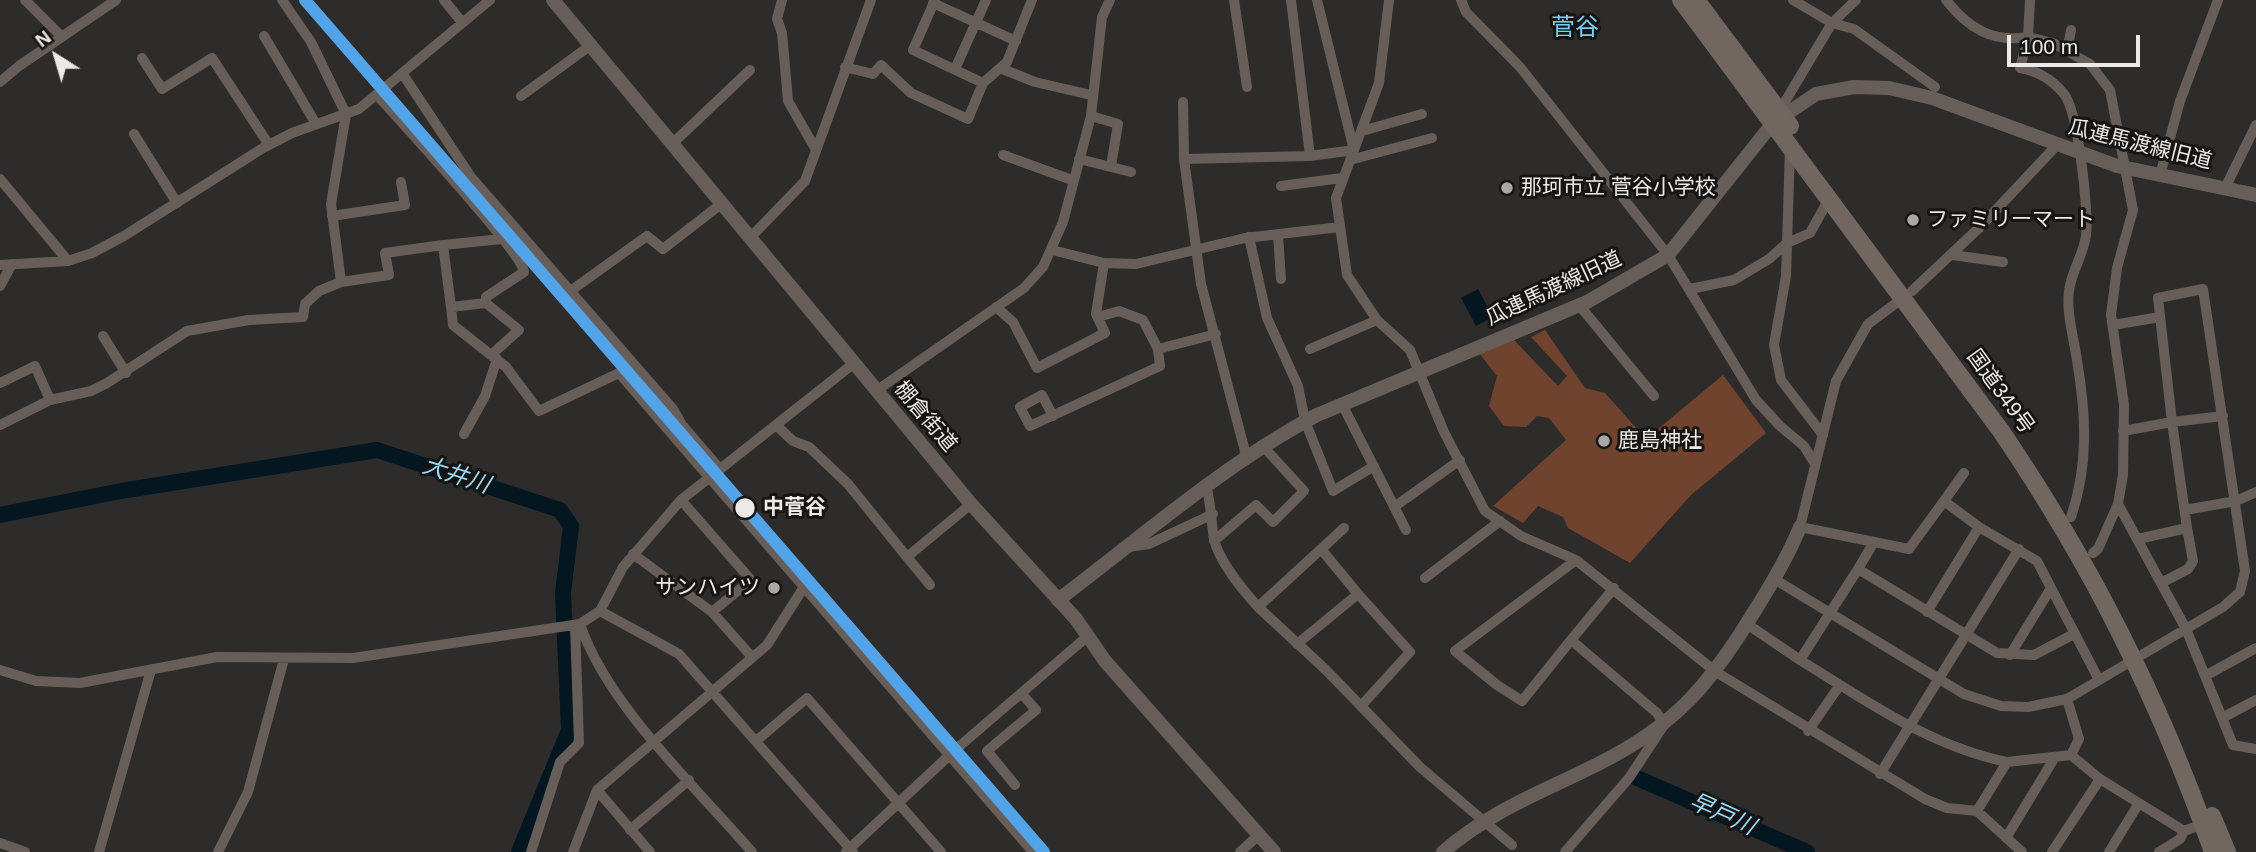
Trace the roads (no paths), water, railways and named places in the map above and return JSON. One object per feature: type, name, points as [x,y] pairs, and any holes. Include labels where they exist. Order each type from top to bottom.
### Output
[{"type":"highway","name":"国道349号","points":[[1681,0],[1777,118],[1790,146],[1829,199],[2009,422],[2071,517],[2093,553],[2187,749],[2227,852]]},
{"type":"highway","name":"国道349号","points":[[1696,0],[1777,118],[1907,295],[2039,486],[2140,655],[2213,852]]},
{"type":"street","points":[[25,0],[62,37]]},
{"type":"street","points":[[1,80],[116,0]]},
{"type":"street","points":[[282,0],[311,42],[346,114],[331,204],[341,282]]},
{"type":"street","points":[[444,0],[461,21]]},
{"type":"street","points":[[0,265],[68,261],[92,253],[269,145],[346,114],[377,95],[461,21],[490,0]]},
{"type":"street","name":"棚倉街道","points":[[553,0],[971,504],[1089,635],[1105,661],[1274,852]]},
{"type":"street","points":[[782,0],[777,19],[782,33],[788,101],[815,148]]},
{"type":"street","points":[[749,239],[805,181],[872,0]]},
{"type":"street","points":[[955,69],[986,0]]},
{"type":"street","points":[[845,67],[873,74],[881,65],[911,93],[968,119],[983,83],[1007,62],[1032,0]]},
{"type":"street","points":[[876,391],[1035,278],[1052,250],[1063,222],[1091,116],[1091,94],[1102,17],[1110,0]]},
{"type":"street","points":[[1234,0],[1247,87]]},
{"type":"street","points":[[1291,0],[1310,156]]},
{"type":"street","points":[[1317,0],[1352,155]]},
{"type":"street","points":[[1389,0],[1379,83],[1336,198],[1347,275],[1377,320],[1410,350],[1421,371],[1444,432],[1485,511],[1521,536],[1576,560],[1716,672],[1808,731],[1880,774],[1947,808],[1977,811],[2022,852]]},
{"type":"street","points":[[1461,0],[1466,12],[1520,67],[1668,255],[1756,400],[1804,446],[1815,464]]},
{"type":"street","points":[[1793,0],[1832,23],[1854,29],[1935,87]]},
{"type":"street","points":[[1777,118],[1832,23],[1856,0]]},
{"type":"street","points":[[1946,0],[1971,26],[1990,37],[2028,37],[2067,51],[2090,64],[2110,90],[2133,210],[2118,268],[2113,325],[2124,405],[2123,475],[2118,504],[2098,549],[2093,553]]},
{"type":"street","points":[[2030,0],[2028,37],[2020,68],[2037,71],[2066,96],[2080,154],[2086,235],[2069,291],[2086,416],[2085,461],[2071,517]]},
{"type":"street","points":[[2160,174],[2180,101],[2218,0]]},
{"type":"street","points":[[983,83],[913,50],[934,2],[1016,41]]},
{"type":"street","points":[[2067,51],[2071,30]]},
{"type":"street","points":[[264,37],[316,124]]},
{"type":"street","points":[[521,96],[591,45]]},
{"type":"street","points":[[142,58],[162,89],[212,58],[269,145]]},
{"type":"street","points":[[1000,68],[1035,82],[1091,94]]},
{"type":"street","points":[[671,144],[750,70]]},
{"type":"street","points":[[402,73],[471,177],[673,409],[682,425],[720,469]]},
{"type":"street","name":"瓜連馬渡線旧道","points":[[1058,600],[1262,445],[1342,404],[1579,305],[1668,255],[1777,118],[1816,94],[1854,88],[1889,88],[1932,98],[2056,146],[2123,167],[2256,195]]},
{"type":"street","points":[[377,95],[523,263],[524,272],[486,297],[486,303]]},
{"type":"street","points":[[1183,102],[1184,159],[1201,285],[1246,455]]},
{"type":"street","points":[[1362,131],[1422,114]]},
{"type":"street","points":[[1091,116],[1118,124],[1111,166]]},
{"type":"street","points":[[2225,188],[2256,125]]},
{"type":"street","points":[[134,134],[177,203]]},
{"type":"street","points":[[1184,159],[1352,155],[1432,138]]},
{"type":"street","points":[[1790,146],[1786,276],[1774,345],[1781,380],[1823,435]]},
{"type":"street","points":[[1565,852],[1629,778],[1664,725],[1716,672],[1774,579],[1800,527],[1836,381],[1868,324],[1907,295],[1952,255],[2056,146]]},
{"type":"street","points":[[1003,155],[1072,180]]},
{"type":"street","points":[[1079,159],[1131,172]]},
{"type":"street","points":[[1281,186],[1342,178]]},
{"type":"street","points":[[0,179],[68,261]]},
{"type":"street","points":[[332,216],[405,205],[401,182]]},
{"type":"street","points":[[1690,289],[1734,280],[1769,259],[1787,243],[1810,233],[1829,199]]},
{"type":"street","points":[[569,292],[647,236],[663,249],[721,204]]},
{"type":"street","points":[[1052,250],[1104,263],[1136,264],[1249,237],[1340,227]]},
{"type":"street","points":[[1278,235],[1281,279]]},
{"type":"street","points":[[1249,237],[1267,318],[1298,386],[1305,421],[1333,491],[1374,466]]},
{"type":"street","points":[[0,425],[50,400],[91,391],[126,373],[187,331],[249,320],[303,317],[305,304],[319,291],[341,282],[389,275],[385,253],[502,239]]},
{"type":"street","points":[[443,245],[453,325],[494,357],[539,411],[619,373],[1033,852]]},
{"type":"street","points":[[1952,255],[2003,262]]},
{"type":"street","points":[[996,307],[1013,321],[1037,368],[1105,333],[1098,317],[1104,263]]},
{"type":"street","points":[[0,286],[12,264]]},
{"type":"street","points":[[1774,579],[1964,694],[2001,706],[2028,707],[2067,699],[2234,599],[2243,584],[2245,558],[2203,289],[2158,298],[2172,422],[2193,561],[2188,569],[2163,582]]},
{"type":"street","points":[[452,307],[486,303],[519,330],[494,357],[485,396],[464,434]]},
{"type":"street","points":[[1579,305],[1654,396]]},
{"type":"street","points":[[1053,416],[1160,366],[1158,349],[1143,320],[1119,311],[1098,317]]},
{"type":"street","points":[[2113,325],[2160,317]]},
{"type":"street","points":[[1311,349],[1377,320]]},
{"type":"street","points":[[1158,349],[1216,334]]},
{"type":"street","points":[[103,336],[126,373]]},
{"type":"street","points":[[0,670],[36,681],[60,684],[106,680],[217,657],[353,658],[576,625],[600,611],[633,554],[681,500],[853,364]]},
{"type":"street","points":[[0,383],[35,366],[50,400]]},
{"type":"street","points":[[1342,404],[1406,530]]},
{"type":"street","points":[[2123,431],[2223,416]]},
{"type":"street","points":[[776,425],[793,441],[809,447],[848,484],[930,585]]},
{"type":"street","points":[[1214,541],[1256,505],[1273,522],[1304,491],[1262,445]]},
{"type":"street","points":[[1394,507],[1460,460]]},
{"type":"street","points":[[1800,527],[1909,549],[1964,473]]},
{"type":"street","points":[[1206,485],[1213,514],[1214,541],[1233,579],[1420,767],[1512,845]]},
{"type":"street","points":[[2185,510],[2236,501],[2256,492]]},
{"type":"street","points":[[681,500],[751,580],[712,612]]},
{"type":"street","points":[[1944,501],[1979,527],[2037,561],[2099,680]]},
{"type":"street","points":[[907,557],[971,504]]},
{"type":"street","points":[[2118,504],[2163,582],[2186,629],[2233,745],[2256,749]]},
{"type":"street","points":[[1128,547],[1149,544],[1213,514]]},
{"type":"street","points":[[1425,578],[1500,521]]},
{"type":"street","points":[[1927,612],[1979,527]]},
{"type":"street","points":[[1258,607],[1344,528]]},
{"type":"street","points":[[2138,539],[2187,528]]},
{"type":"street","points":[[1800,660],[1832,614],[1874,542]]},
{"type":"street","points":[[1321,549],[1410,652],[1361,706]]},
{"type":"street","points":[[1880,774],[2019,549]]},
{"type":"street","points":[[633,554],[712,612],[752,657]]},
{"type":"street","points":[[1576,560],[1455,651],[1497,685],[1522,701],[1614,588]]},
{"type":"street","points":[[1858,569],[1997,653],[2034,655],[2074,634]]},
{"type":"street","points":[[573,852],[597,790],[767,645],[804,587]]},
{"type":"street","points":[[2010,655],[2051,588]]},
{"type":"street","points":[[1297,644],[1358,594]]},
{"type":"street","points":[[600,611],[679,654],[850,851],[949,756],[1089,635]]},
{"type":"street","points":[[1747,624],[1909,728],[1959,750],[2007,762],[2071,755],[2100,779],[2184,831]]},
{"type":"street","points":[[576,625],[602,671],[654,740],[752,852]]},
{"type":"street","points":[[531,852],[560,762],[579,743],[576,625]]},
{"type":"street","points":[[1571,640],[1657,713],[1664,725]]},
{"type":"street","points":[[2205,676],[2256,648]]},
{"type":"street","points":[[218,852],[248,792],[285,659]]},
{"type":"street","points":[[99,852],[151,670]]},
{"type":"street","points":[[1808,731],[1840,684]]},
{"type":"street","points":[[1016,785],[987,751],[1036,710],[1022,694]]},
{"type":"street","points":[[756,741],[807,698],[941,852]]},
{"type":"street","points":[[2067,699],[2079,739],[2071,755]]},
{"type":"street","points":[[2222,718],[2256,700]]},
{"type":"street","points":[[1443,852],[1482,820],[1600,763],[1664,725]]},
{"type":"street","points":[[2006,838],[2055,757]]},
{"type":"street","points":[[1977,811],[2007,762]]},
{"type":"street","points":[[2052,852],[2100,779]]},
{"type":"street","points":[[630,830],[689,780]]},
{"type":"street","points":[[597,790],[650,852]]},
{"type":"street","points":[[2109,852],[2138,803]]},
{"type":"street","points":[[2160,852],[2180,839],[2184,831],[2203,824]]},
{"type":"street","points":[[1240,852],[1259,835]]},
{"type":"street","points":[[0,844],[25,852]]},
{"type":"water","points":[[1478,289],[1493,317],[1476,326],[1461,298]]},
{"type":"waterway","name":"大井川","points":[[0,515],[121,491],[377,450],[560,510],[571,526],[563,593],[569,730],[519,852]]},
{"type":"waterway","name":"早戸川","points":[[1637,778],[1807,852]]},
{"type":"place","name":"那珂市立 菅谷小学校","points":[[1507,188]]},
{"type":"place","name":"ファミリーマート","points":[[1913,220]]},
{"type":"place","name":"鹿島神社","points":[[1604,441]]},
{"type":"place","name":"中菅谷","points":[[745,508]]},
{"type":"place","name":"サンハイツ","points":[[774,588]]},
{"type":"district","name":"菅谷","points":[[1575,28]]}]
